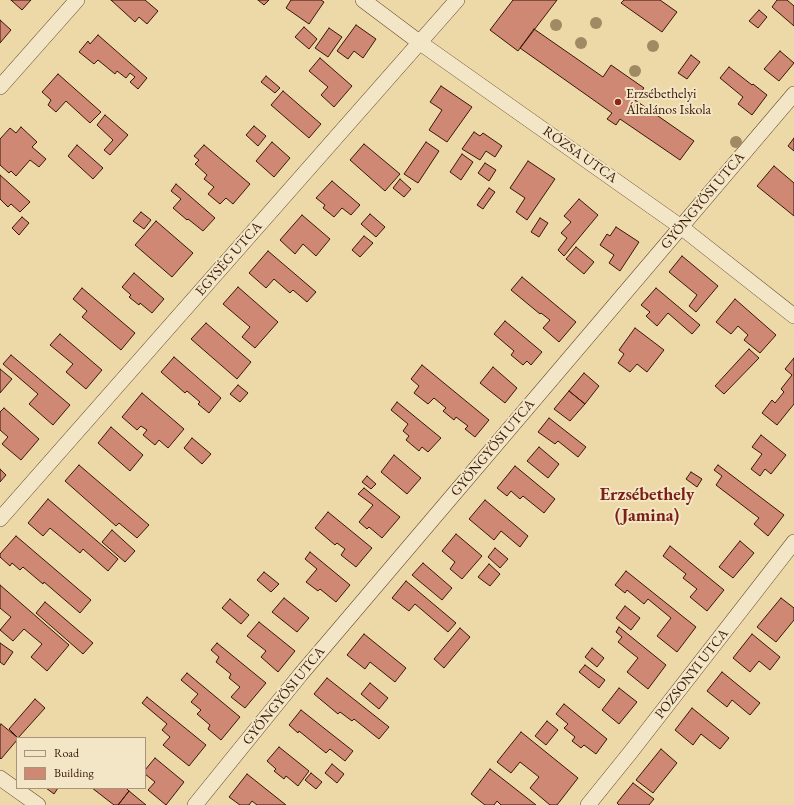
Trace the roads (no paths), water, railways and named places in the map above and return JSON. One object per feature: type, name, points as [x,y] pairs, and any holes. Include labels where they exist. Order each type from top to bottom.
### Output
[{"type":"street","points":[[0,87],[77,0]]},
{"type":"street","name":"RÓZSA UTCA","points":[[363,0],[419,42],[681,227],[794,316]]},
{"type":"street","name":"EGYSÉG UTCA","points":[[0,519],[457,0]]},
{"type":"street","name":"GYÖNGYÖSI UTCA","points":[[195,805],[302,674],[794,94]]},
{"type":"street","name":"POZSONYI UTCA","points":[[588,805],[635,747],[794,542]]},
{"type":"street","points":[[0,778],[38,805]]},
{"type":"place","name":"Erzsébethelyi Általános Iskola","points":[[618,102]]},
{"type":"district","name":"Erzsébethely (Jamina)","points":[[647,505]]}]
